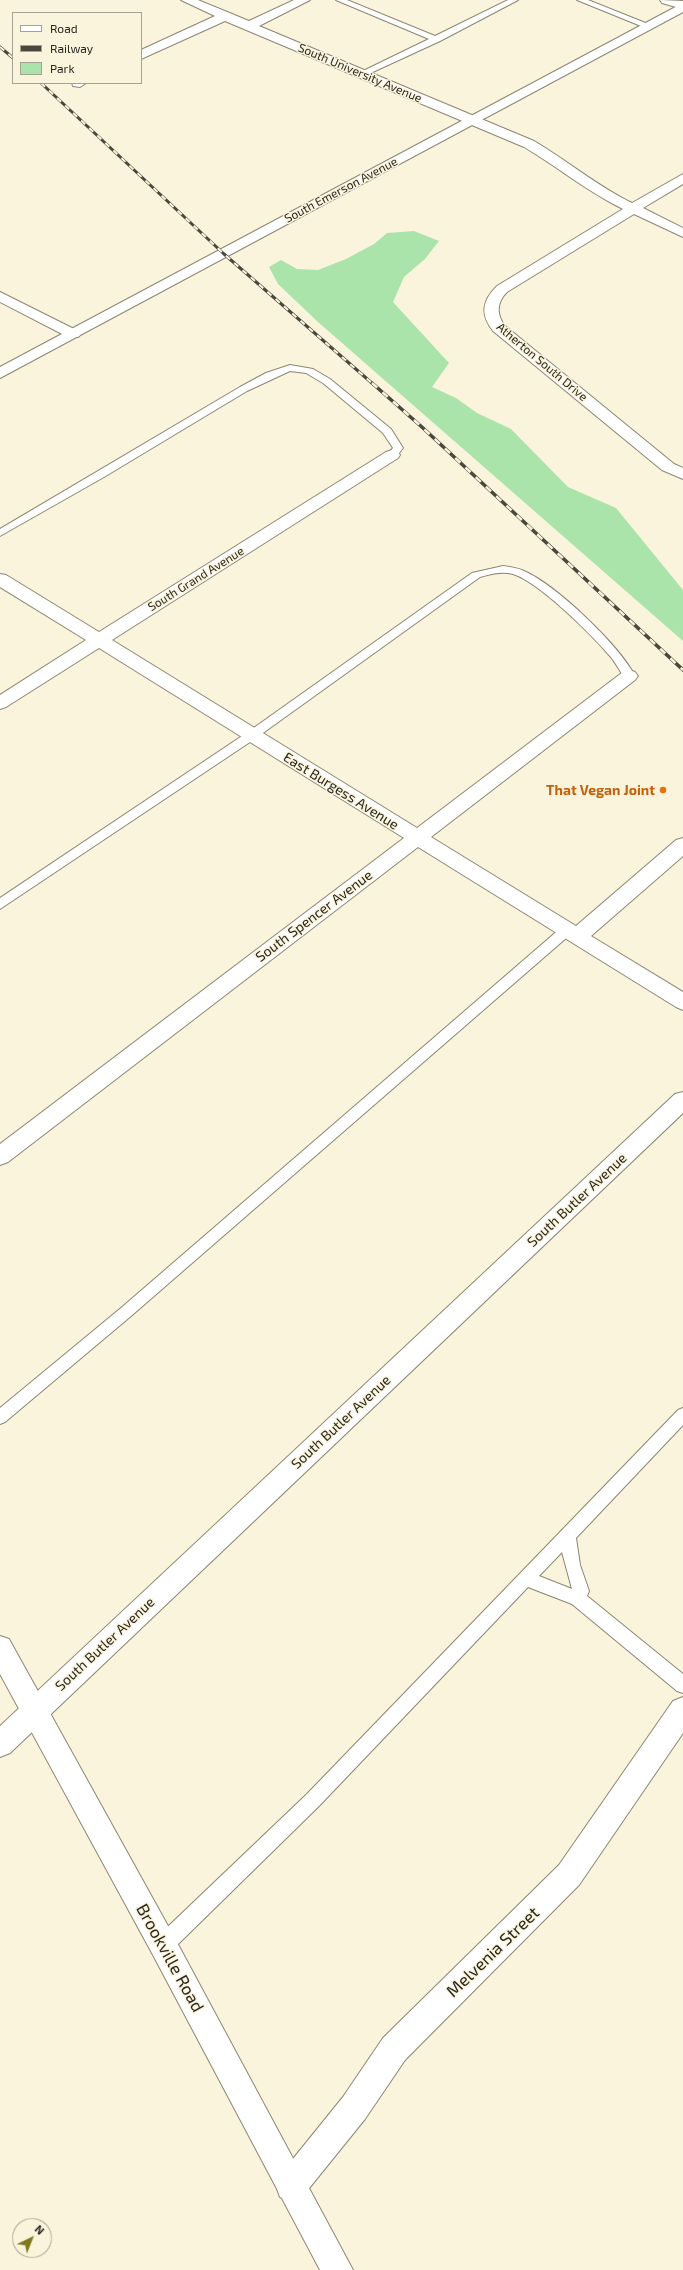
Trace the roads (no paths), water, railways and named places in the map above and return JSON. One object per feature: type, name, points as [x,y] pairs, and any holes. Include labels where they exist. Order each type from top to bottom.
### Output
[{"type":"street","name":"South University Avenue","points":[[187,0],[537,148],[560,162],[603,194],[632,210],[683,233]]},
{"type":"street","points":[[249,26],[304,0]]},
{"type":"street","points":[[666,0],[683,6]]},
{"type":"street","name":"South Emerson Avenue","points":[[0,373],[649,26],[683,6]]},
{"type":"street","points":[[142,55],[225,16]]},
{"type":"street","name":"Atherton South Drive","points":[[683,178],[502,289],[491,301],[490,315],[498,328],[668,467],[683,474]]},
{"type":"street","points":[[0,296],[73,334]]},
{"type":"street","name":"South Grand Avenue","points":[[0,703],[392,455]]},
{"type":"street","name":"East Burgess Avenue","points":[[0,579],[683,1002]]},
{"type":"street","name":"South Spencer Avenue","points":[[0,1156],[629,676]]},
{"type":"street","points":[[572,933],[683,845]]},
{"type":"street","name":"South Butler Avenue","points":[[0,1744],[683,1100]]},
{"type":"street","name":"Brookville Road","points":[[0,1648],[163,1945],[255,2116],[290,2186],[337,2270]]},
{"type":"street","name":"Melvenia Street","points":[[290,2186],[354,2108],[384,2061],[394,2049],[555,1892],[569,1876],[683,1710]]},
{"type":"lane","points":[[340,0],[437,39]]},
{"type":"lane","points":[[364,74],[514,0]]},
{"type":"lane","points":[[581,0],[649,26]]},
{"type":"lane","points":[[0,533],[221,402],[272,374],[289,368],[302,368],[320,376],[396,440],[398,448],[392,455]]},
{"type":"lane","points":[[0,904],[252,735],[476,575],[493,569],[510,570],[533,579],[572,613],[619,659],[628,670],[629,676]]},
{"type":"lane","points":[[0,1418],[572,933]]},
{"type":"lane","points":[[163,1945],[313,1800],[683,1415]]},
{"type":"lane","points":[[567,1534],[572,1566],[581,1591],[578,1599]]},
{"type":"lane","points":[[526,1579],[578,1599],[683,1685]]},
{"type":"railway","points":[[0,47],[12,57]]},
{"type":"railway","points":[[42,84],[224,254],[373,384]]},
{"type":"railway","points":[[372,383],[423,428],[683,670]]},
{"type":"place","name":"That Vegan Joint","points":[[663,790]]}]
